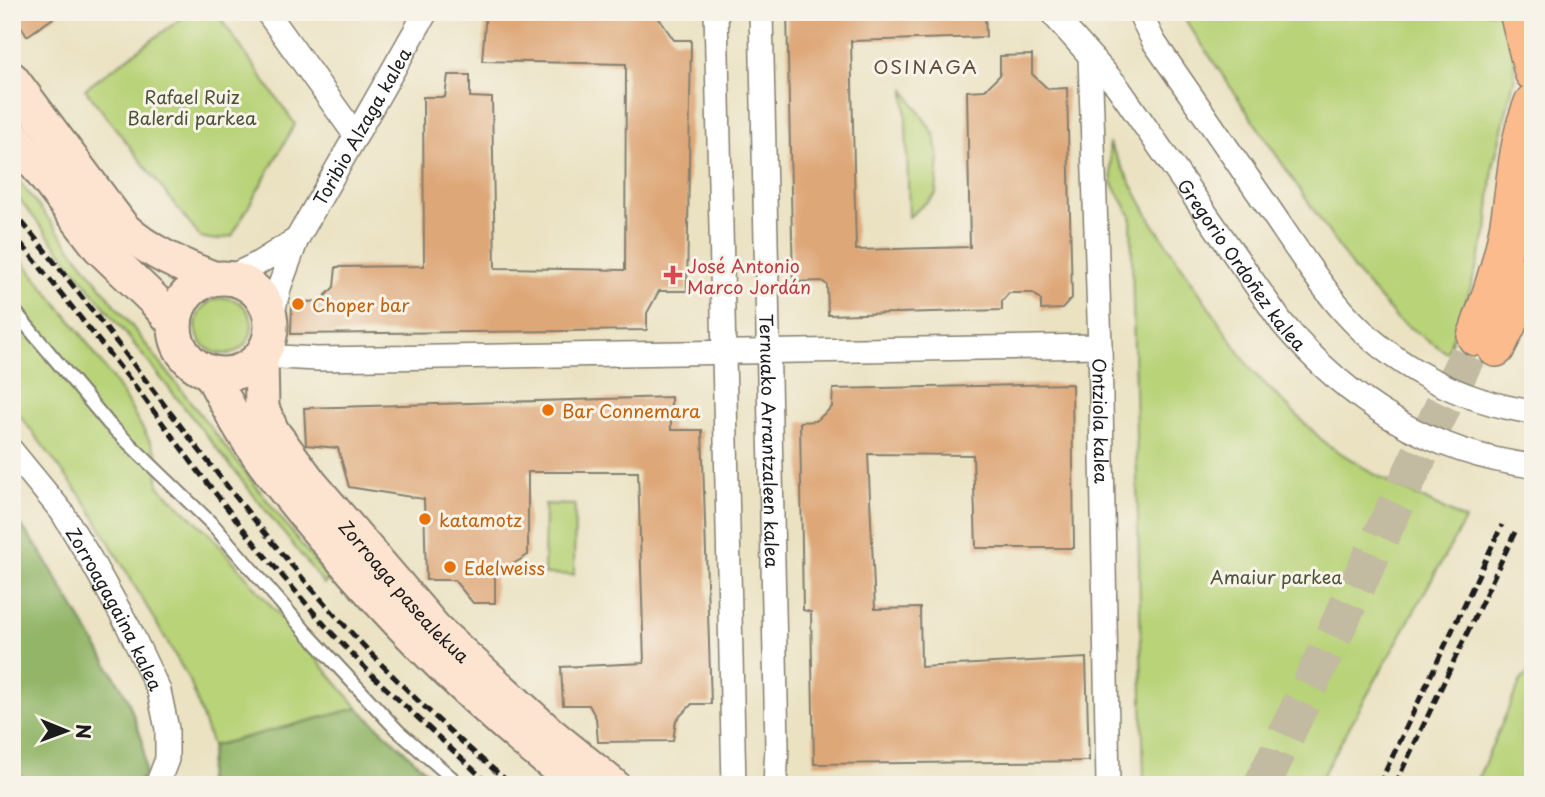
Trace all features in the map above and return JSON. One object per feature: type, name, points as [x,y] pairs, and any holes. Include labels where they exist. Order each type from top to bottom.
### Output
[{"type":"main road","points":[[1518,12],[1533,72]]},
{"type":"main road","points":[[12,79],[122,228],[165,258],[222,278],[245,282],[258,292],[267,305],[271,320],[268,345],[251,366],[224,374],[195,366],[184,354],[177,340],[175,324],[178,308],[186,294],[198,284],[222,278]]},
{"type":"main road","points":[[1533,103],[1518,149],[1507,232],[1486,343],[1533,272]]},
{"type":"main road","points":[[12,134],[99,247],[175,324]]},
{"type":"main road","name":"Zorroaga pasealekua","points":[[261,356],[262,408],[272,431],[311,484],[436,630],[548,732],[613,785]]},
{"type":"main road","name":"Zorroaga pasealekua","points":[[210,372],[268,469],[367,589],[453,678],[521,739],[578,785]]},
{"type":"street","points":[[267,12],[356,136]]},
{"type":"street","name":"Toribio Alzaga kalea","points":[[271,320],[280,285],[297,239],[426,12]]},
{"type":"street","points":[[716,12],[734,785]]},
{"type":"street","name":"Ternuako Arrantzaleen kalea","points":[[761,12],[777,732],[775,785]]},
{"type":"street","name":"Gregorio Ordoñez kalea","points":[[1051,12],[1117,86],[1282,323],[1305,350],[1357,397],[1418,433],[1481,456],[1533,466]]},
{"type":"street","points":[[1139,12],[1154,42],[1325,289],[1344,312],[1372,340],[1438,384],[1493,404],[1533,412]]},
{"type":"street","name":"Ontziola kalea","points":[[1090,57],[1100,346],[1108,785]]},
{"type":"street","name":"Toribio Alzaga kalea","points":[[222,278],[257,264],[297,239]]},
{"type":"street","points":[[261,356],[317,359],[1100,346]]},
{"type":"street","name":"Zorroagagaina kalea","points":[[12,451],[62,512],[129,628],[159,691],[167,729],[167,759],[157,785]]},
{"type":"lane","points":[[12,308],[109,424],[214,526],[306,632],[398,731],[460,785]]},
{"type":"green space","name":"Rafael Ruiz Balerdi parkea","points":[[190,12],[216,12],[295,124],[232,236],[215,240],[200,237],[85,89]]},
{"type":"green space","points":[[1183,12],[1504,12],[1514,42],[1515,76],[1493,167],[1487,231],[1469,293],[1447,353],[1397,319],[1354,270],[1186,21]]},
{"type":"green space","points":[[905,90],[935,136],[939,158],[936,194],[909,217]]},
{"type":"green space","name":"Amaiur parkea","points":[[1109,143],[1152,222],[1252,371],[1325,443],[1374,474],[1465,520],[1317,785],[1144,785],[1131,216],[1112,182]]},
{"type":"green space","points":[[12,172],[329,580],[324,584],[12,190]]},
{"type":"green space","points":[[12,248],[77,328],[120,390],[157,453],[158,486],[211,535],[358,708],[212,746],[190,681],[87,504],[12,405]]},
{"type":"green space","points":[[224,298],[235,300],[244,306],[250,315],[250,337],[244,346],[235,352],[224,354],[213,352],[204,346],[198,337],[196,326],[198,315],[204,306],[213,300]]},
{"type":"green space","points":[[545,504],[575,505],[574,575],[544,574]]},
{"type":"green space","points":[[12,513],[39,549],[127,697],[143,742],[145,774],[136,785],[28,785],[12,764]]},
{"type":"green space","points":[[1533,670],[1533,785],[1475,785],[1521,680]]},
{"type":"green space","points":[[358,708],[441,785],[206,785],[212,746]]},
{"type":"building","points":[[12,12],[62,12],[27,36]]},
{"type":"building","points":[[486,12],[658,12],[658,17],[674,40],[691,40],[687,291],[659,291],[647,313],[647,330],[291,334],[292,303],[320,301],[334,287],[336,267],[424,266],[423,97],[445,97],[448,75],[470,75],[470,97],[492,98],[495,268],[625,270],[626,64],[482,61]]},
{"type":"building","points":[[985,12],[986,37],[851,41],[856,250],[970,247],[967,91],[985,90],[1000,75],[1000,56],[1032,55],[1032,74],[1048,89],[1067,88],[1072,298],[1062,309],[1041,310],[1041,300],[1033,293],[1009,293],[1002,301],[1002,310],[828,315],[827,285],[822,281],[793,282],[787,13]]},
{"type":"building","points":[[1072,384],[1074,548],[976,548],[973,455],[868,454],[875,609],[920,608],[921,667],[1086,658],[1089,761],[814,764],[811,612],[803,610],[800,422],[816,421],[832,407],[833,389]]},
{"type":"building","points":[[671,397],[671,430],[702,430],[711,704],[692,704],[676,720],[673,741],[598,742],[596,718],[589,705],[563,705],[561,667],[644,663],[638,472],[528,472],[528,555],[495,575],[495,603],[473,603],[454,580],[426,580],[424,499],[349,487],[338,448],[306,445],[304,408]]},
{"type":"tunnel","points":[[1262,785],[1476,337]]},
{"type":"railway","points":[[12,210],[215,471],[310,587],[422,704],[512,785]]},
{"type":"railway","points":[[12,232],[135,386],[260,550],[329,630],[374,677],[490,785]]},
{"type":"railway","points":[[1379,785],[1502,525]]},
{"type":"railway","points":[[1395,785],[1515,532]]},
{"type":"place","name":"José Antonio Marco Jordán","points":[[673,275]]},
{"type":"place","name":"Choper bar","points":[[298,304]]},
{"type":"place","name":"Bar Connemara","points":[[548,410]]},
{"type":"place","name":"katamotz","points":[[425,519]]},
{"type":"place","name":"Edelweiss","points":[[450,567]]},
{"type":"district","name":"OSINAGA","points":[[926,66]]}]
